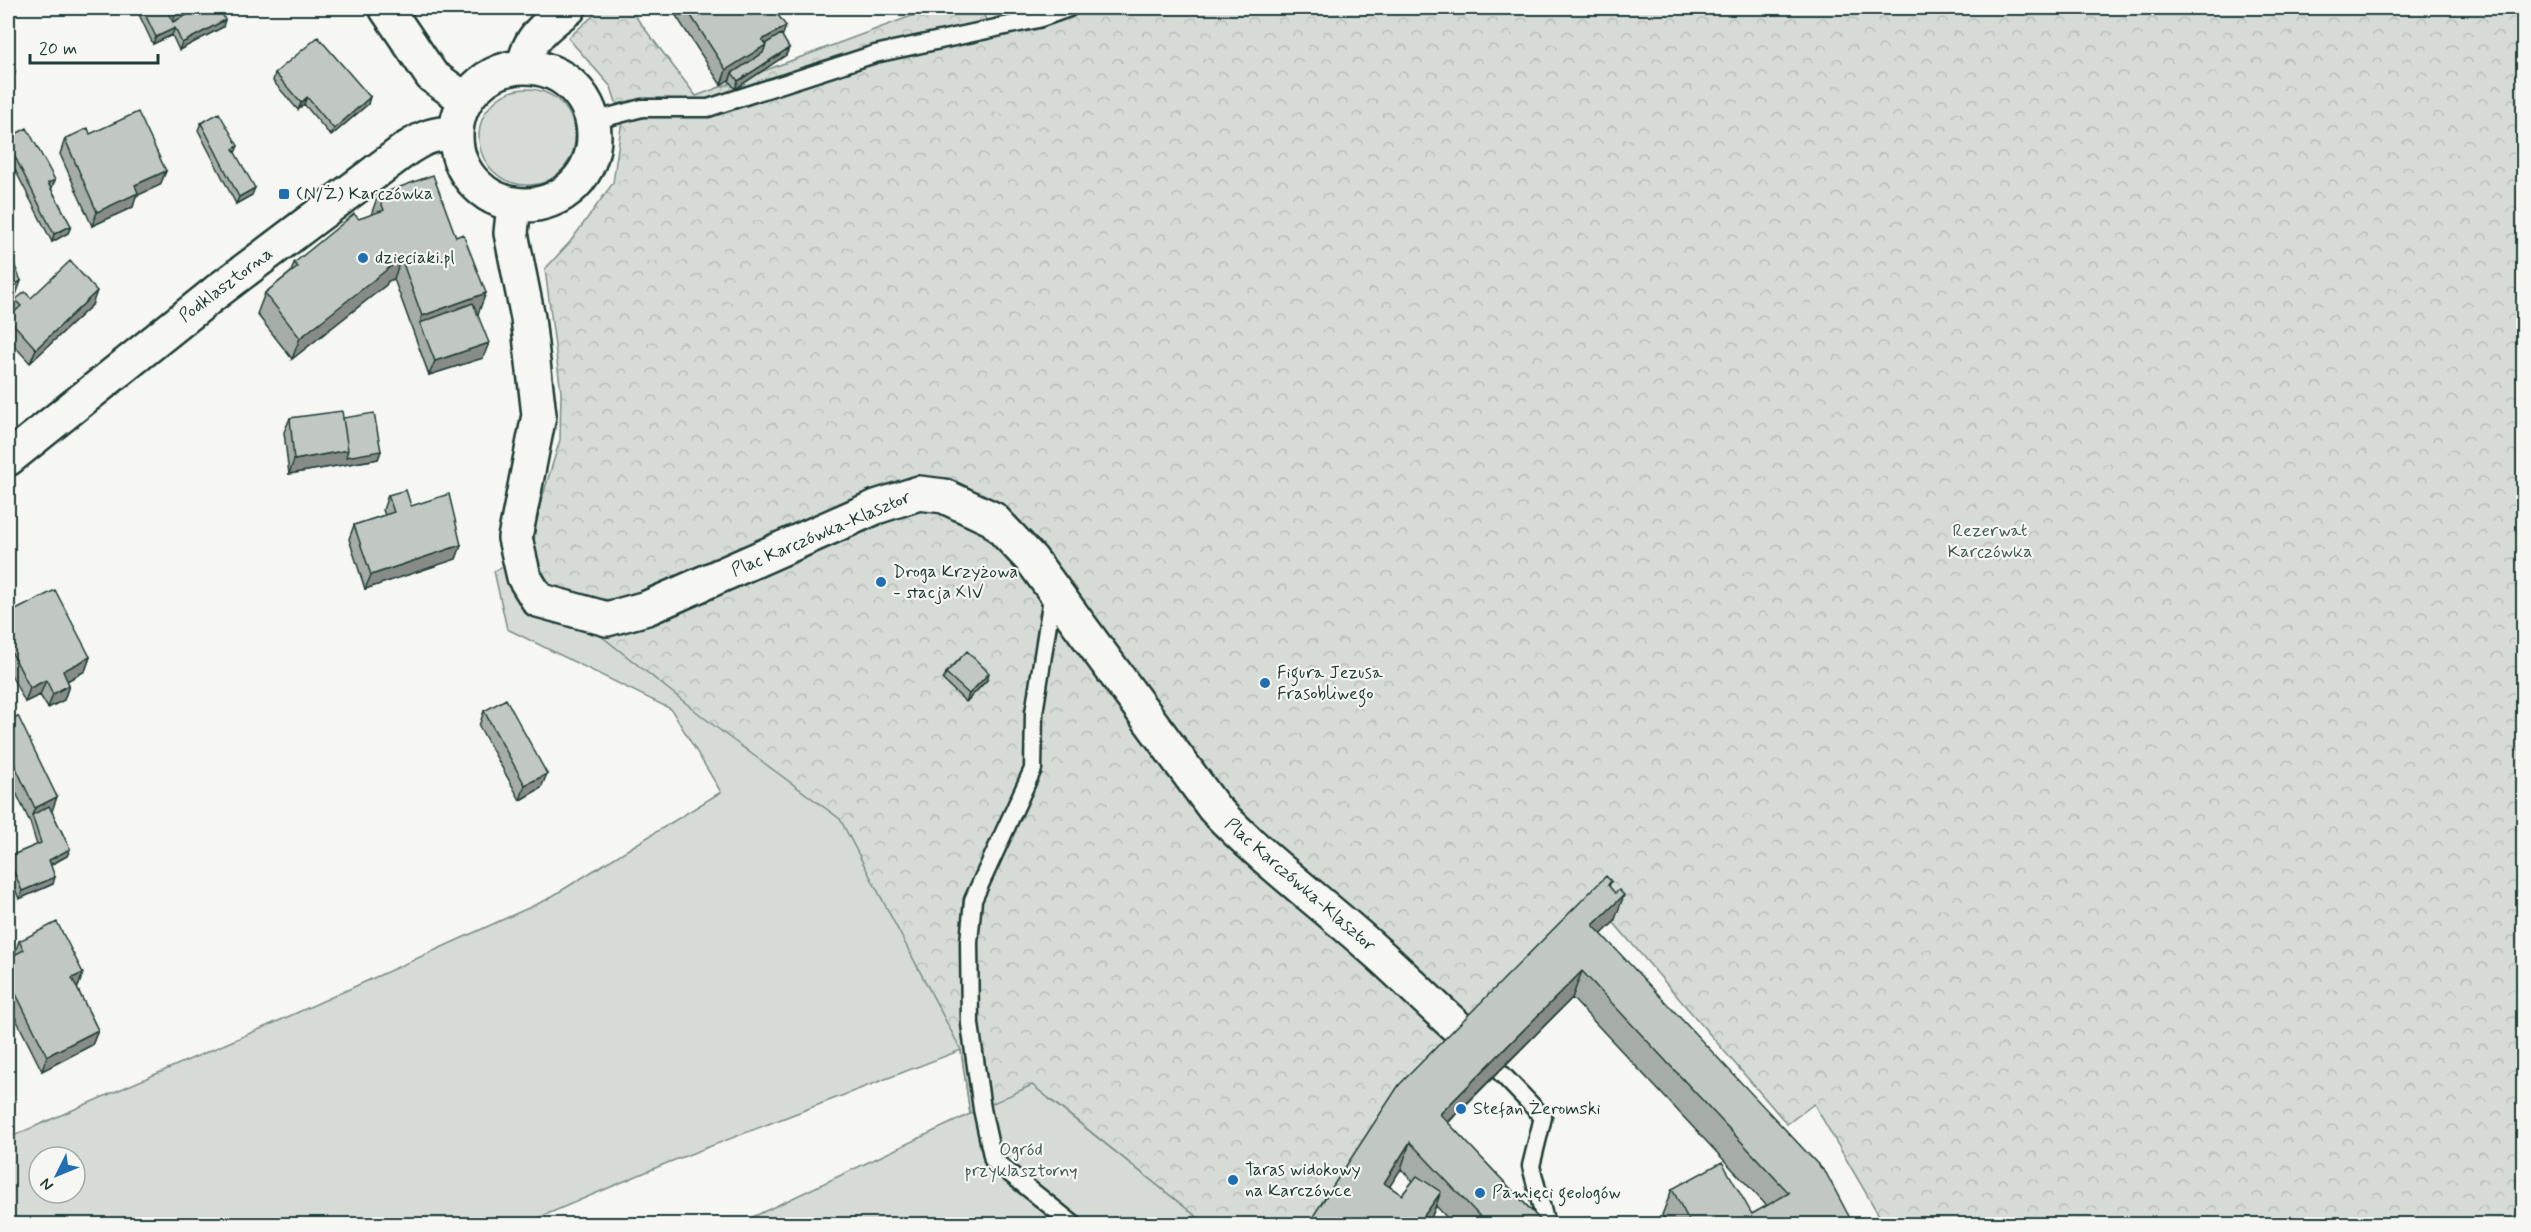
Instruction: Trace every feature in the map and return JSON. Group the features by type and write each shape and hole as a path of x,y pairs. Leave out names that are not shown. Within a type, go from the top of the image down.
{"street":[{"path":"386,8 432,76 466,100"},
{"path":"525,66 529,45 547,25 569,8"},
{"path":"525,66 544,69 561,76 576,88 593,122 594,144 588,165 575,184 558,197 547,201 536,204 514,204 490,196 471,180 459,158 455,134 461,109 466,100 486,77 505,69 525,66"},
{"name":"Podklasztorna","path":"8,459 191,312 406,149 423,138 438,133 455,134"},
{"name":"Plac Karczówka-Klasztor","path":"514,204 511,233 528,318 538,415 515,538 524,577 538,600 607,619 647,608 876,507 919,493 944,496 993,519 1054,587 1214,808 1252,846 1374,949 1465,1034"}],"lane":[{"path":"593,122 642,108 708,108 874,54 1038,19 1069,8"},
{"path":"1054,587 1034,713 1033,769 973,900 969,942 970,1024 982,1109 993,1160 1073,1224"},
{"path":"1499,1071 1543,1117 1531,1166 1546,1224"}],"green space":[{"name":"Rezerwat Karczówka","path":"602,8 629,8 696,96 933,8 980,8 987,21 1020,8 2523,8 2523,1224 1884,1224 1814,1104 1787,1124 1595,901 1316,1224 1206,1224 1032,1085 970,1114 961,1050 840,819 726,735 600,635 597,605 562,597 550,585 534,558 535,521 560,440 561,392 545,269 570,242 613,183 622,120 611,87 568,38"},
{"path":"527,89 545,93 561,103 571,119 575,137 571,155 561,171 545,181 527,185 509,181 493,171 483,155 479,137 483,119 493,103 509,93"},
{"name":"Ogród przyklasztorny","path":"503,567 520,598 530,607 552,620 599,635 597,605 550,585 750,613 1049,1099 1206,1224 738,1224 970,1114 961,1050 667,1163 524,1224 8,1224 8,1138 283,1019 546,900 721,792 671,709 507,629 494,571"}],"building":[{"path":"142,8 165,8 173,22 201,8 220,8 225,20 182,43 175,28 156,37"},
{"path":"171,8 190,8 175,15"},
{"path":"686,8 773,8 786,26 762,40 766,45 726,70"},
{"path":"781,34 789,48 738,81 732,73 763,53 765,44"},
{"path":"318,37 370,97 334,129 307,97 301,103 275,73"},
{"path":"8,59 15,72 8,76"},
{"path":"138,112 166,171 135,185 138,193 97,212 65,139 88,128 90,134"},
{"path":"219,113 238,146 233,149 255,188 239,197 201,123"},
{"path":"27,128 55,180 48,183 71,226 54,234 8,143 8,138"},
{"path":"433,175 456,237 463,234 486,293 422,316 401,258 392,262 394,264 300,338 265,293 298,267 294,263 354,214 359,219 384,210 378,195"},
{"path":"8,249 21,281 8,288"},
{"path":"70,261 97,291 36,349 8,318 21,306 15,300 25,292 31,298"},
{"path":"473,303 489,343 435,361 420,323"},
{"path":"342,411 348,450 294,460 290,418"},
{"path":"374,413 381,451 346,457 348,450 343,418"},
{"path":"406,490 411,506 449,494 461,545 371,575 354,525 394,512 388,495"},
{"path":"55,590 90,657 63,671 69,685 53,694 46,680 30,688 8,645 8,614"},
{"path":"967,651 989,673 969,694 946,673"},
{"path":"506,699 547,774 525,785 484,711"},
{"path":"18,716 57,797 35,808 8,751 8,721"},
{"path":"49,806 70,849 49,860 55,877 22,891 8,857 41,843 32,815"},
{"path":"1606,876 1611,881 1608,885 1615,893 1619,890 1624,895 1593,925 1826,1173 1853,1224 1691,1224 1672,1189 1722,1162 1752,1214 1789,1193 1582,971 1440,1114 1544,1224 1487,1224 1410,1142 1384,1183 1402,1195 1417,1176 1441,1192 1418,1224 1308,1224 1399,1085"},
{"path":"57,922 83,973 72,978 98,1030 47,1056 8,978 8,958 24,950 19,941"}],"place":[{"name":"(N/Ż) Karczówka","path":"284,194"},
{"name":"dzieciaki.pl","path":"363,258"},
{"name":"Droga Krzyżowa - stacja XIV","path":"881,582"},
{"name":"Figura Jezusa Frasobliwego","path":"1265,683"},
{"name":"Stefan Żeromski","path":"1461,1109"},
{"name":"Taras widokowy na Karczówce","path":"1233,1180"},
{"name":"Pamięci geologów","path":"1480,1193"}]}
